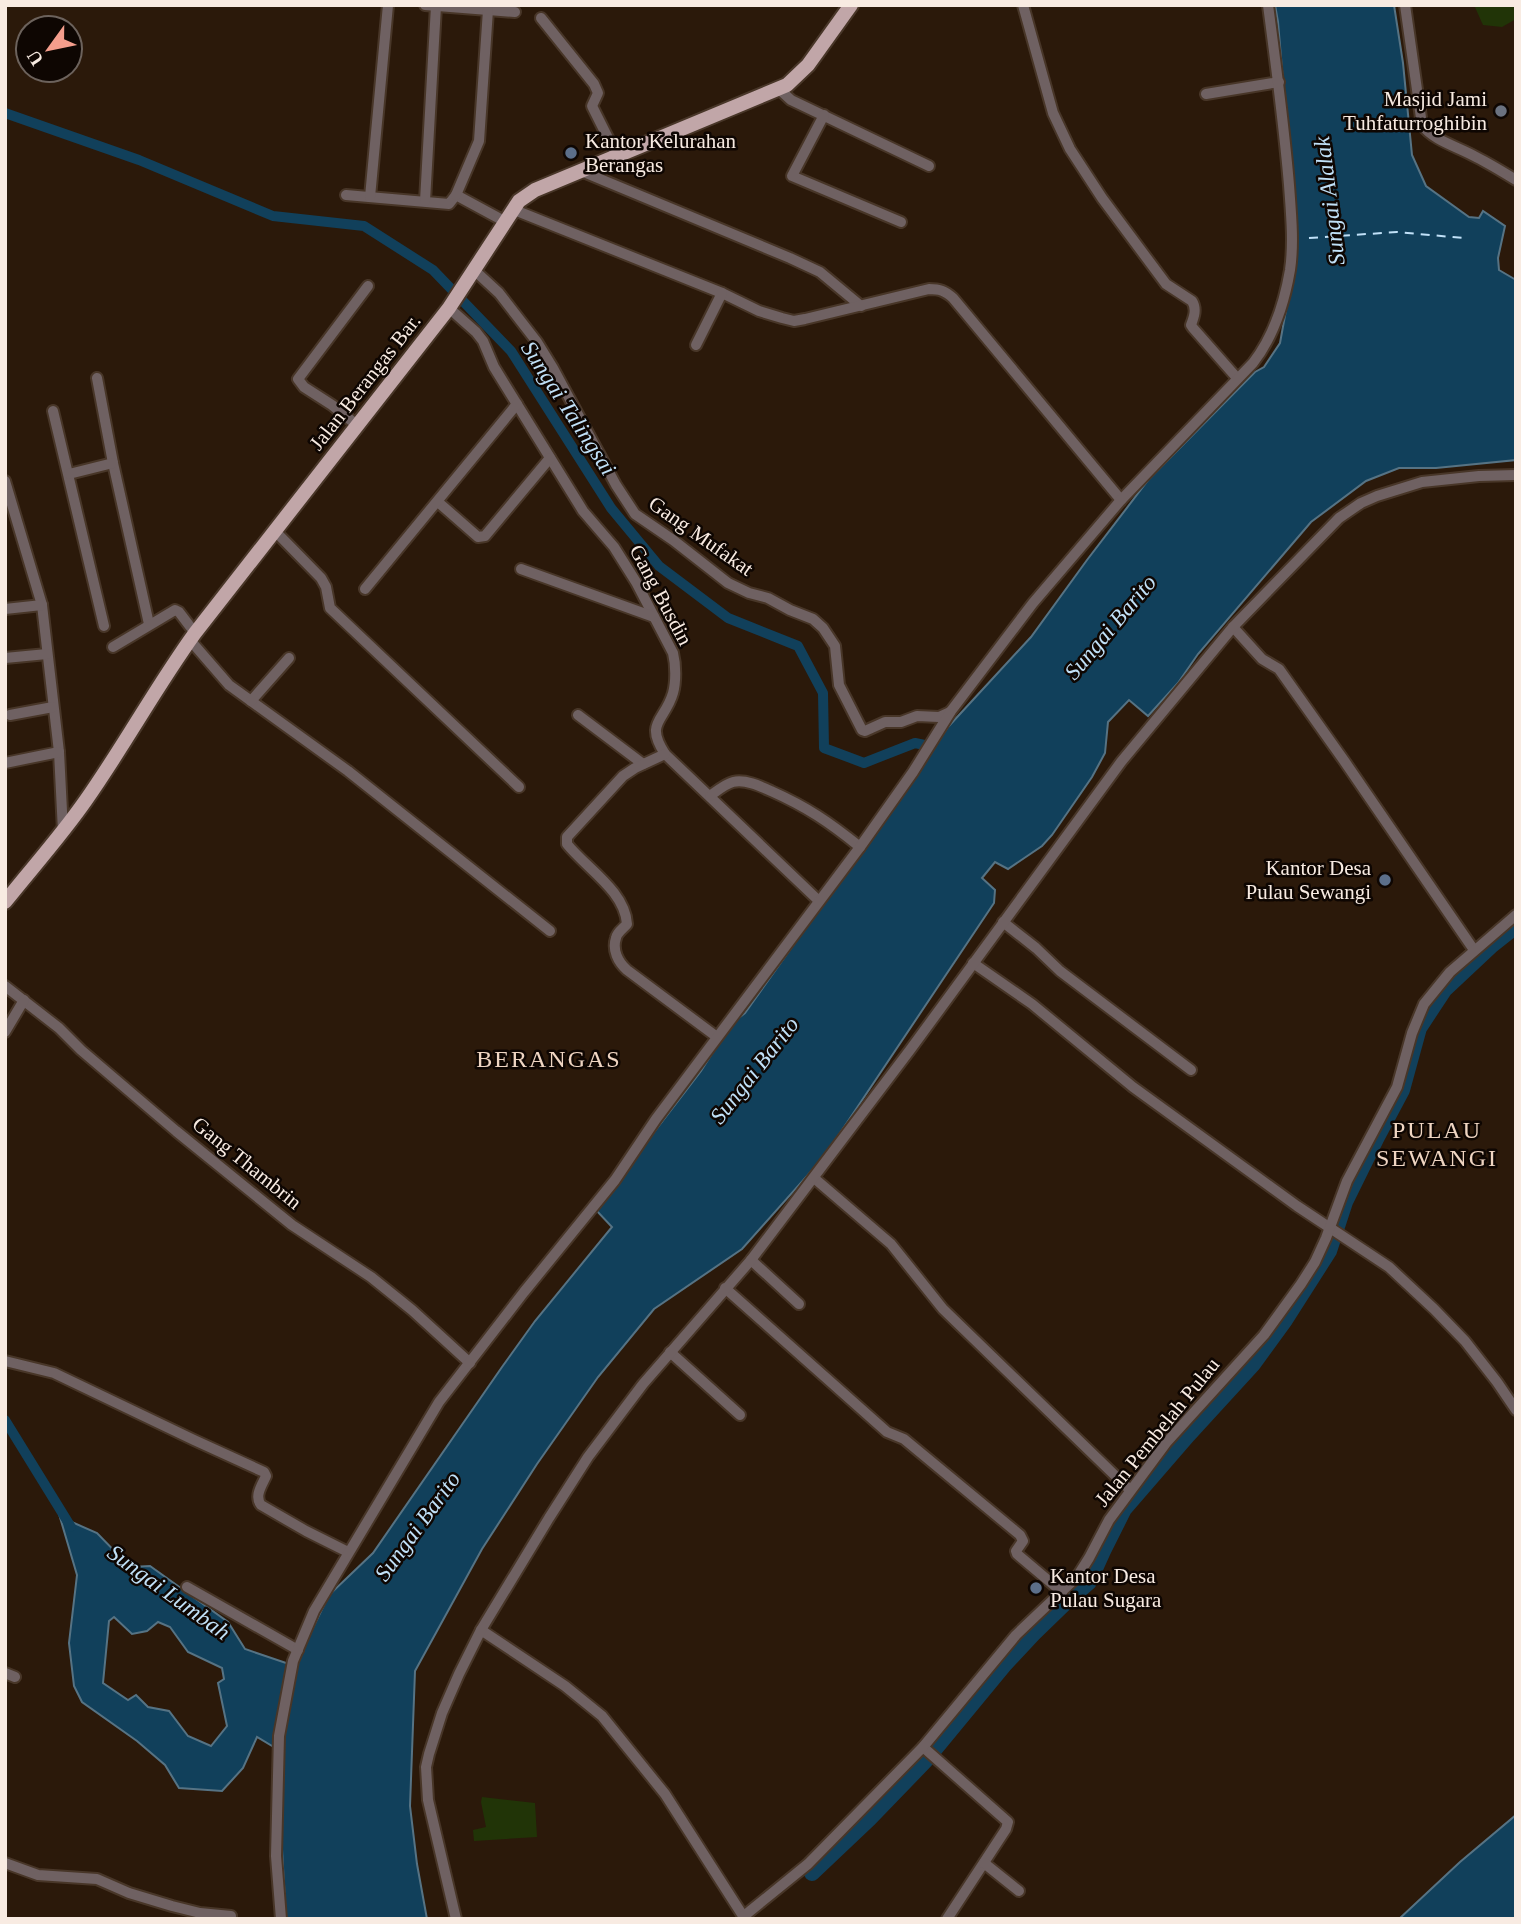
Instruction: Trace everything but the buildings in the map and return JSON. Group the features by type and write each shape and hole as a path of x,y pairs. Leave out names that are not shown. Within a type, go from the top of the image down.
{"main road":[{"name":"Jalan Berangas Bar.","path":"5,902 63,831 139,721 192,636 452,304 523,196 779,89 808,65 850,5"}],"street":[{"path":"370,197 388,5"},
{"path":"1023,5 1053,113 1070,149 1102,198 1166,284 1195,305 1193,328 1237,378"},
{"path":"281,1919 276,1856 279,1736 293,1661 314,1611 439,1402 615,1180 656,1119 860,847 916,768 950,714 1033,603 1121,500 1266,347 1276,324 1290,269 1291,237 1279,82 1268,5"},
{"path":"1405,5 1422,125 1426,130 1516,180"},
{"path":"425,201 431,6 514,12"},
{"path":"346,195 449,204 456,195 480,141 488,10"},
{"path":"541,18 594,84 598,93 592,106 617,156"},
{"path":"1206,94 1279,82"},
{"path":"779,89 791,100 929,166"},
{"path":"824,115 792,176 901,222"},
{"path":"581,171 820,272 861,306"},
{"path":"456,195 794,321 929,289 939,289 948,294 1121,500"},
{"name":"Gang Mufakat","path":"470,274 499,293 537,342 616,485 635,514 727,583 813,619 823,628 835,646 839,685 862,730 917,716 939,717 950,714"},
{"path":"358,426 304,387 298,379 368,286"},
{"path":"696,345 722,293"},
{"name":"Gang Busdin","path":"452,304 482,341 494,367 583,511 614,547 636,582 673,653 673,692 655,732 665,754"},
{"path":"97,378 149,624"},
{"path":"365,589 517,404"},
{"path":"53,411 104,626"},
{"path":"438,502 478,537 485,536 550,458"},
{"path":"69,474 113,463"},
{"path":"456,1919 428,1800 426,1767 442,1713 458,1674 481,1630 588,1457 643,1384 751,1260 910,1051 1121,762 1233,627 1339,518 1362,503 1422,482 1516,475"},
{"path":"5,481 42,605 59,752 63,831"},
{"path":"275,531 321,578 326,587 328,605 333,611 519,787"},
{"path":"522,569 654,617"},
{"path":"5,609 42,605"},
{"path":"113,647 175,610 179,612 192,636 229,685 348,771 550,931"},
{"path":"1233,627 1262,659 1279,669 1474,950"},
{"path":"5,658 47,654"},
{"path":"251,701 289,658"},
{"path":"10,715 53,707"},
{"path":"578,715 643,764"},
{"path":"5,762 59,752"},
{"path":"718,1037 618,961 615,939 627,924 623,905 566,844 567,837 623,776 665,754 819,901"},
{"path":"710,796 732,782 759,785 801,804 833,824 860,847"},
{"name":"Jalan Pembelah Pulau","path":"745,1918 930,1752 1016,1635 1062,1592 1085,1566 1109,1520 1166,1443 1264,1335 1335,1232 1347,1181 1397,1087 1412,1033 1424,1004 1450,972 1516,915"},
{"path":"1003,922 1060,971 1191,1070"},
{"path":"973,963 1032,1004 1133,1087 1335,1232 1389,1267 1465,1342 1516,1410"},
{"name":"Gang Thambrin","path":"5,986 59,1028 176,1131 292,1224 392,1293 470,1363"},
{"path":"5,1032 24,1000"},
{"path":"814,1178 891,1244 943,1310 1130,1490"},
{"path":"751,1260 799,1304"},
{"path":"725,1288 887,1432 904,1439 1020,1535 1023,1541 1016,1551 1017,1554 1062,1592"},
{"path":"670,1352 740,1415"},
{"path":"5,1362 54,1373 264,1472 266,1476 257,1496 261,1505 348,1552"},
{"path":"187,1587 298,1650"},
{"path":"481,1630 565,1686 602,1716 665,1794 745,1918"},
{"path":"930,1752 1008,1822 947,1919"},
{"path":"5,1863 38,1875 97,1878 129,1893 172,1906 200,1913 231,1916"},
{"path":"984,1863 1019,1891"}],"green space":[{"path":"1474,5 1516,5 1516,19 1502,27 1483,25"},
{"path":"482,1797 535,1803 537,1837 474,1841 473,1830 486,1827"}],"water":[{"path":"1275,5 1394,5 1412,155 1426,186 1469,217 1479,218 1483,211 1505,226 1498,258 1499,270 1516,280 1516,460 1436,468 1399,468 1366,481 1311,522 1148,716 1129,700 1108,722 1105,753 1092,777 1052,835 1042,846 1008,869 995,862 982,878 995,890 994,903 824,1157 742,1249 654,1309 598,1377 482,1549 415,1671 410,1806 427,1919 286,1919 279,1797 282,1752 257,1737 243,1768 222,1791 179,1788 165,1765 137,1741 82,1702 74,1686 69,1643 77,1575 59,1514 97,1533 130,1567 150,1566 228,1622 245,1649 286,1663 296,1662 329,1595 373,1553 535,1321 612,1227 595,1209 701,1071 730,1025 745,1013 948,727 1031,637 1149,479 1255,372 1264,367 1280,343 1290,288 1295,224","holes":["114,1617 132,1634 147,1631 158,1622 170,1627 188,1652 222,1668 224,1679 218,1683 227,1726 211,1746 188,1736 169,1711 148,1707 136,1695 128,1700 103,1683 109,1621"]},
{"path":"1516,1815 1516,1919 1399,1919 1460,1862"}],"waterway":[{"name":"Sungai Talingsai","path":"5,113 139,160 273,216 364,226 433,270 511,351 611,508 659,566 728,618 798,646 823,693 824,748 864,763 915,743 934,747"},
{"path":"812,1873 925,1761 1033,1634 1089,1582 1124,1509 1253,1364 1329,1251 1345,1202 1402,1090 1419,1028 1444,990 1516,926"},
{"name":"Sungai Lumbah","path":"5,1420 71,1527"}],"ferry route":[{"path":"1309,238 1397,232 1463,238"}],"place":[{"name":"Masjid Jami Tuhfaturroghibin","path":"1501,111"},
{"name":"Kantor Kelurahan Berangas","path":"571,153"},
{"name":"Kantor Desa Pulau Sewangi","path":"1385,880"},
{"name":"Kantor Desa Pulau Sugara","path":"1036,1588"}],"district":[{"name":"BERANGAS","path":"549,1059"},
{"name":"PULAU SEWANGI","path":"1437,1144"}],"water label":[{"name":"Sungai Alalak","path":"1329,201"},
{"name":"Sungai Barito","path":"1110,627"},
{"name":"Sungai Barito","path":"754,1070"},
{"name":"Sungai Barito","path":"417,1526"}]}
